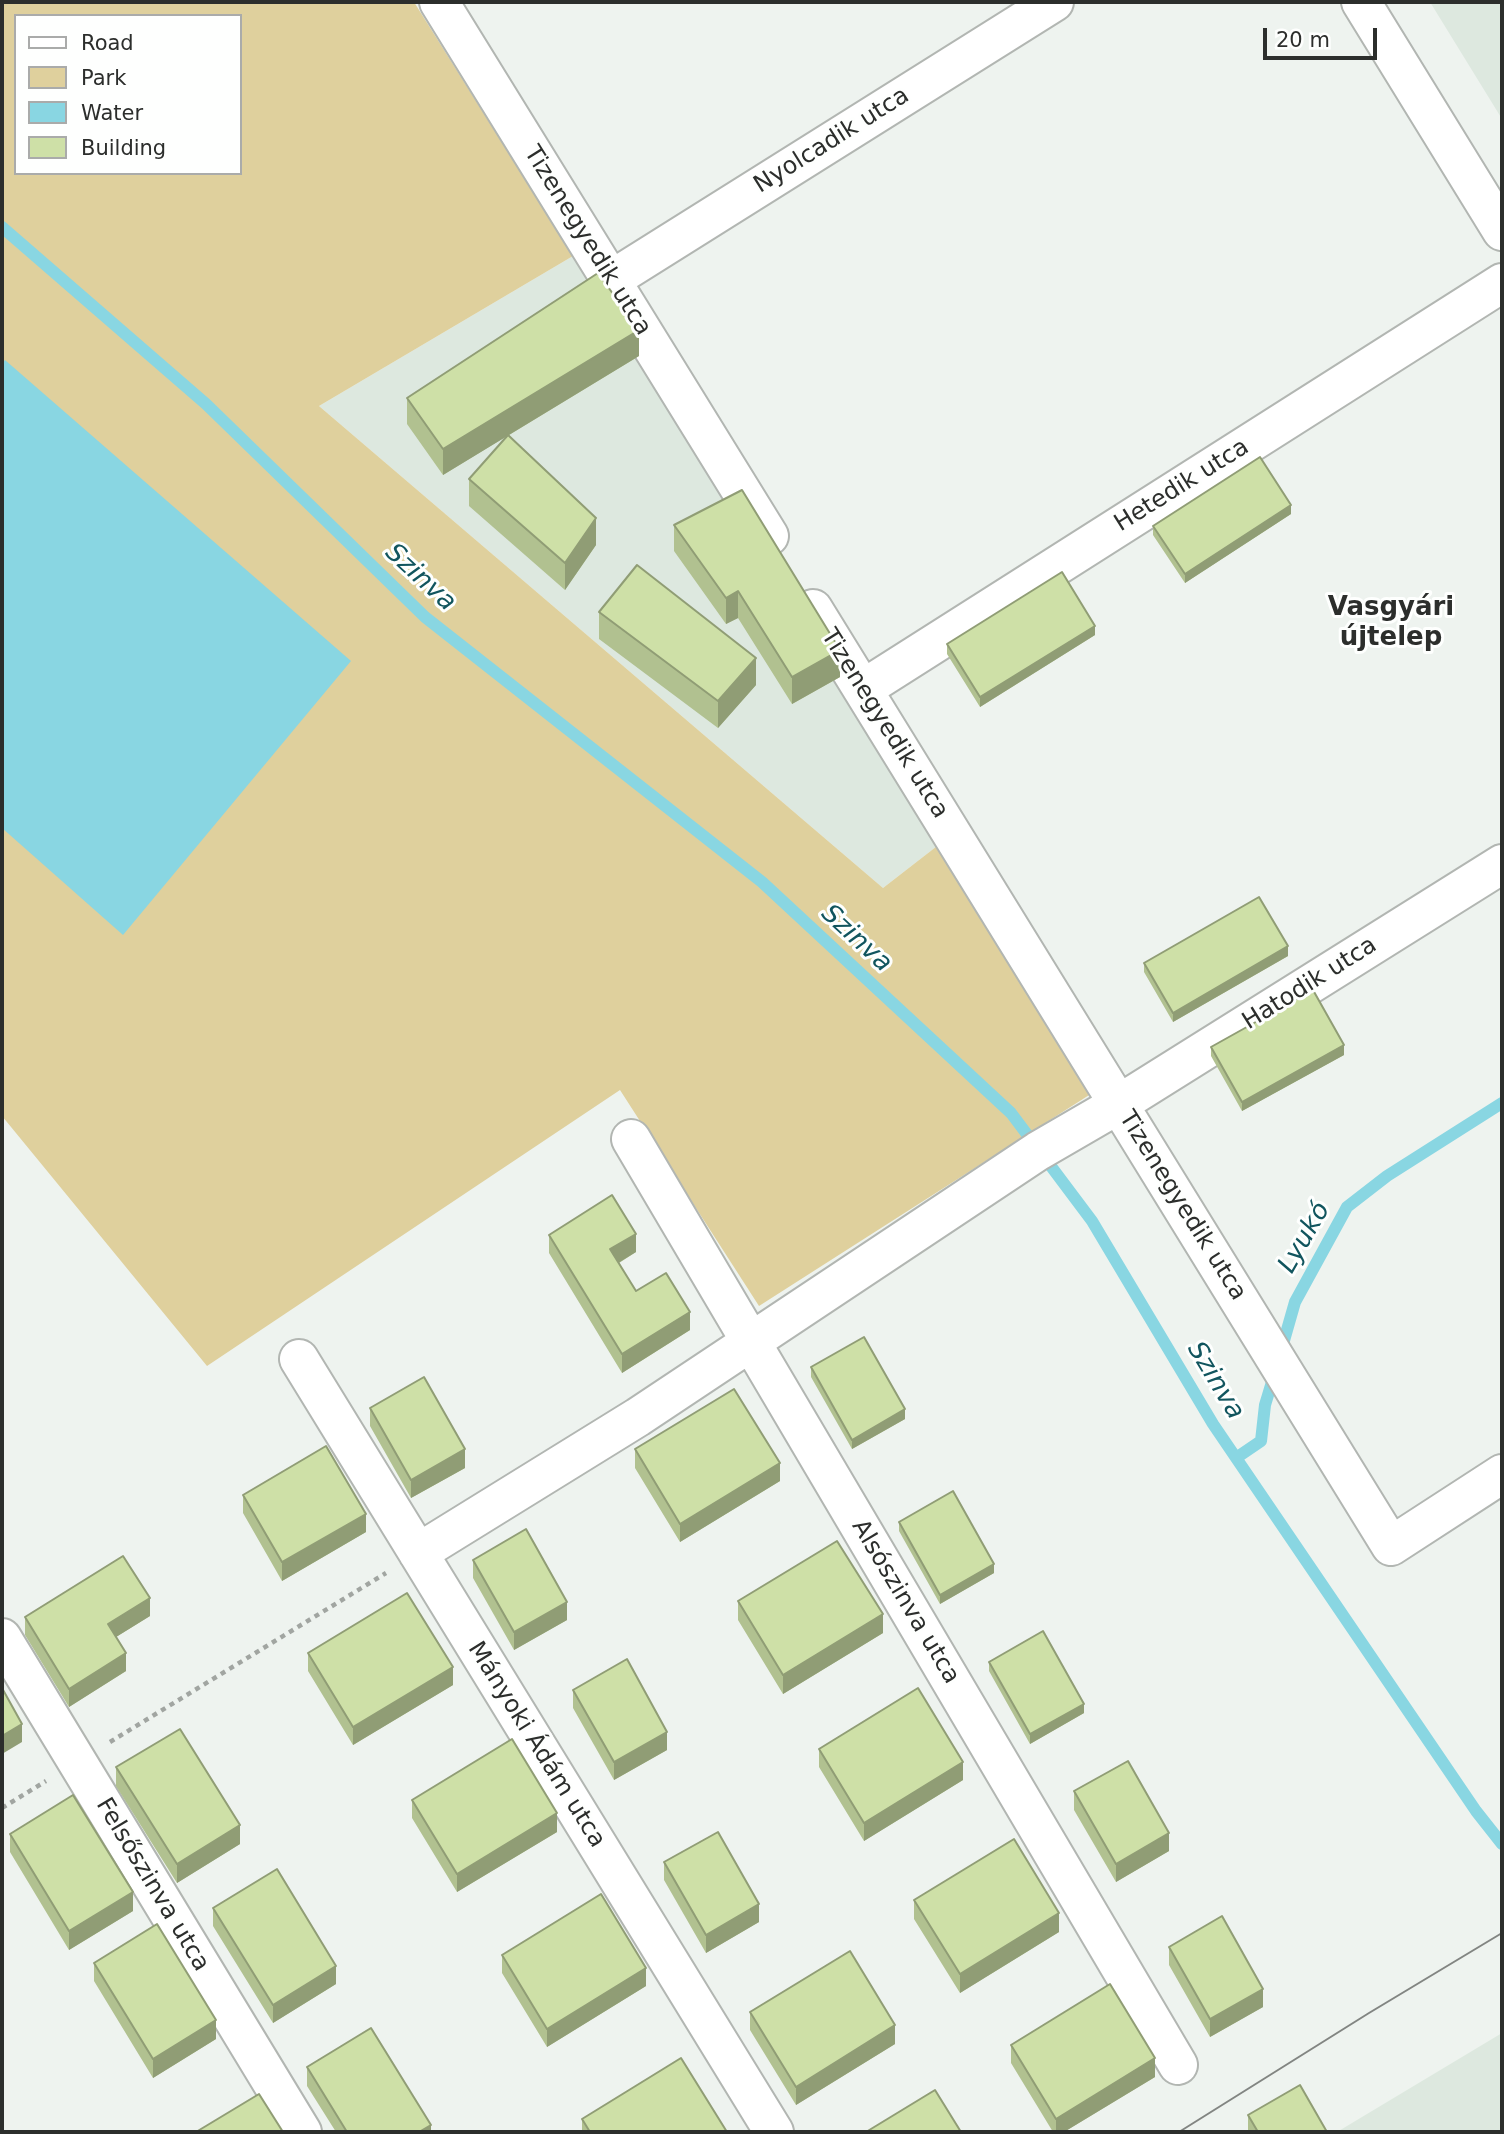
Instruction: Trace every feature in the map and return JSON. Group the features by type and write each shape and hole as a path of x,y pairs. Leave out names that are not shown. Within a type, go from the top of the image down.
{"street":[{"name":"Tizenegyedik utca","path":"439,2 1391,1546 1502,1474"},
{"name":"Nyolcadik utca","path":"611,280 1054,2"},
{"path":"1362,2 1502,231"},
{"name":"Hetedik utca","path":"863,689 1502,283"},
{"name":"Hatodik utca","path":"418,1553 638,1417 1038,1151 1119,1104 1502,864"},
{"name":"Alsószinva utca","path":"631,1139 1178,2066"},
{"name":"Mányoki Ádám utca","path":"299,1359 774,2132"},
{"name":"Felsőszinva utca","path":"2,1638 302,2132"}],"path":[{"path":"2,1808 418,1553"}],"shaded area":[{"path":"1430,2 1502,2 1502,119"},
{"path":"573,256 941,843 883,888 319,406"},
{"path":"1502,2033 1502,2132 1337,2132"}],"green space":[{"path":"2,2 414,2 573,256 319,406 883,888 941,843 1097,1090 759,1306 620,1090 207,1366 2,1116"}],"water":[{"path":"5,360 351,661 123,935 2,828 2,364"}],"building":[{"path":"598,273 639,330 443,449 407,398"},
{"path":"508,435 596,518 565,563 469,479"},
{"path":"1260,457 1291,505 1185,574 1153,526"},
{"path":"742,490 840,650 792,677 738,591 726,598 674,525"},
{"path":"637,565 756,658 718,701 599,612"},
{"path":"1062,572 1095,626 980,697 947,644"},
{"path":"1259,897 1288,946 1173,1013 1144,963"},
{"path":"1313,990 1344,1045 1242,1102 1211,1047"},
{"path":"612,1195 636,1234 610,1249 636,1291 666,1273 690,1312 622,1354 549,1235"},
{"path":"864,1337 905,1409 852,1440 811,1367"},
{"path":"424,1377 465,1449 411,1480 370,1408"},
{"path":"734,1389 780,1463 680,1524 635,1449"},
{"path":"326,1446 366,1514 282,1562 243,1495"},
{"path":"953,1491 994,1564 940,1595 899,1522"},
{"path":"526,1529 567,1602 514,1632 473,1560"},
{"path":"837,1541 883,1614 783,1675 738,1601"},
{"path":"123,1556 150,1598 108,1624 126,1653 69,1689 25,1617"},
{"path":"407,1593 453,1667 353,1727 308,1653"},
{"path":"1043,1631 1084,1704 1030,1734 989,1662"},
{"path":"627,1659 667,1732 614,1762 573,1690"},
{"path":"2,1688 22,1724 2,1736"},
{"path":"918,1688 963,1762 864,1823 819,1749"},
{"path":"180,1729 240,1825 177,1864 116,1767"},
{"path":"512,1739 557,1813 457,1874 412,1800"},
{"path":"1128,1761 1169,1833 1116,1864 1074,1791"},
{"path":"73,1795 133,1892 69,1931 10,1834"},
{"path":"718,1832 759,1904 706,1935 664,1862"},
{"path":"1014,1839 1059,1913 960,1974 914,1900"},
{"path":"277,1869 336,1966 273,2005 213,1908"},
{"path":"601,1894 646,1968 547,2029 502,1955"},
{"path":"1222,1916 1263,1989 1210,2019 1169,1947"},
{"path":"157,1924 216,2020 153,2059 94,1963"},
{"path":"850,1951 895,2025 796,2087 750,2012"},
{"path":"1110,1984 1155,2058 1056,2119 1011,2045"},
{"path":"371,2028 431,2125 419,2132 347,2132 307,2067"},
{"path":"681,2058 727,2132 590,2132 582,2119"},
{"path":"1300,2085 1327,2132 1258,2132 1248,2115"},
{"path":"935,2090 961,2132 866,2132"},
{"path":"259,2094 283,2132 196,2132"}],"waterway":[{"name":"Szinva","path":"2,227 206,404 425,617 762,882 1011,1113 1092,1221 1213,1424 1476,1811 1502,1844"},
{"name":"Lyukó","path":"1281,1351 1295,1302 1347,1207 1387,1176 1502,1103"},
{"name":"Lyukó","path":"1236,1458 1261,1441 1265,1405 1275,1372"}],"tram line":[{"path":"1179,2132 1502,1933"}],"district":[{"name":"Vasgyári újtelep","path":"1391,623"}]}
